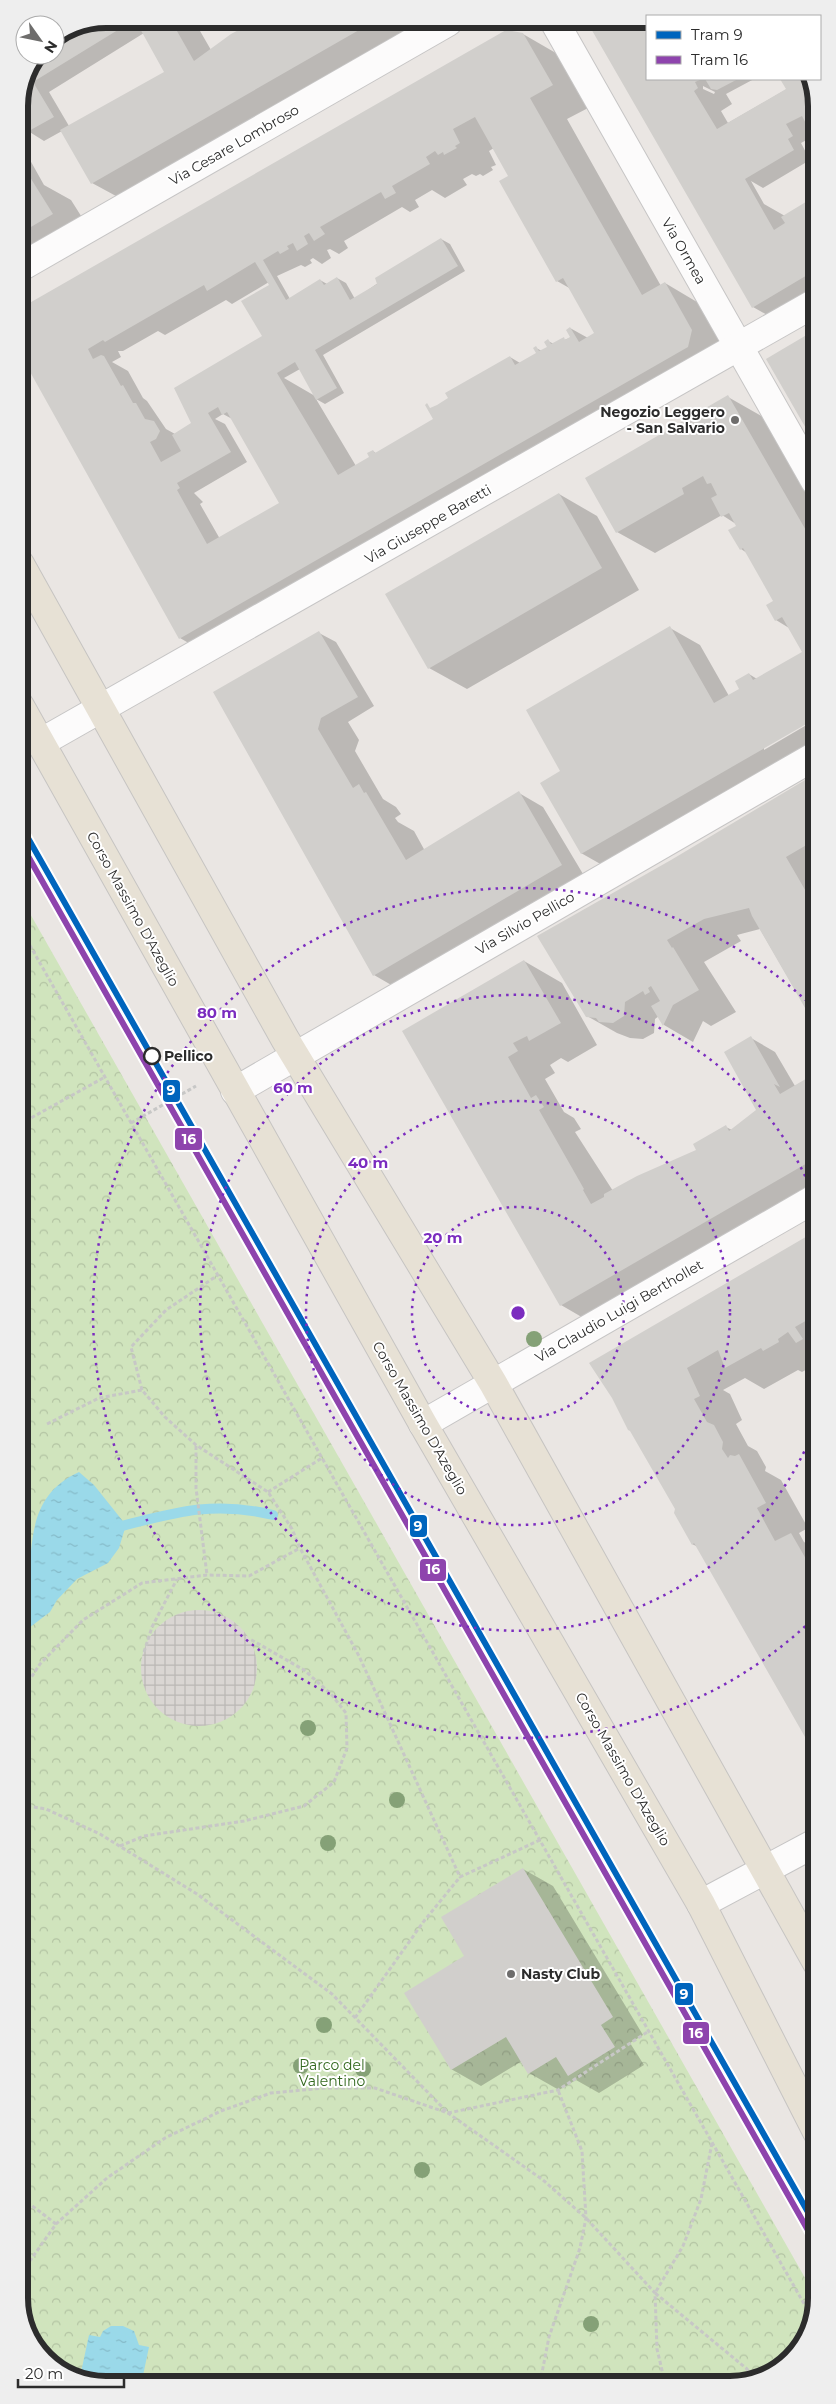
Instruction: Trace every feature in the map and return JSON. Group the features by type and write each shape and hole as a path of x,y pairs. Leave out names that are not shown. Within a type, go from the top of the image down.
{"main road":[{"path":"28,579 100,710 296,1056 493,1383 808,1947"},
{"name":"Corso Massimo D'Azeglio","path":"28,721 423,1424 702,1904 808,2114"}],"street":[{"name":"Via Cesare Lombroso","path":"28,263 438,28"},
{"name":"Via Ormea","path":"558,28 808,469"},
{"name":"Via Giuseppe Baretti","path":"40,743 808,307"},
{"name":"Via Silvio Pellico","path":"235,1091 808,760"},
{"name":"Via Claudio Luigi Berthollet","path":"423,1424 808,1203"},
{"path":"702,1904 808,1847"}],"path":[{"path":"28,942 808,2310"},
{"path":"28,1120 105,1077"},
{"path":"218,1275 166,1310 132,1347 142,1390 166,1417 196,1445 268,1492 292,1529 300,1548 359,1656 460,1877"},
{"path":"47,1424 99,1398 142,1390"},
{"path":"196,1445 196,1488 208,1574"},
{"path":"268,1492 322,1458"},
{"path":"28,1682 40,1664 83,1620 142,1583 208,1574 248,1576 300,1548"},
{"path":"144,1652 152,1627 177,1579"},
{"path":"120,1846 144,1836 244,1821 304,1806 334,1782 347,1748 346,1713 331,1694 304,1670 250,1639"},
{"path":"28,1806 46,1810 100,1834 120,1846 197,1894 332,1994 448,2113 543,2180 586,2218 655,2293 750,2374"},
{"path":"356,2018 424,1921 460,1877 540,1840"},
{"path":"28,2264 56,2224 107,2178 165,2138 221,2111 271,2093 324,2088 375,2088 448,2113 558,2090 649,2031"},
{"path":"541,2376 549,2337 580,2248 586,2218 582,2150 558,2090"},
{"path":"663,2376 657,2349 655,2293 683,2246 700,2199 712,2142"},
{"path":"28,2203 56,2224"}],"green space":[{"name":"Parco del Valentino","path":"28,910 808,2283 808,2309 800,2333 786,2354 760,2371 741,2376 100,2376 80,2372 58,2360 50,2354 36,2333 28,2309"}],"shaded area":[{"path":"199,1610 221,1615 240,1627 252,1646 257,1668 252,1690 240,1709 221,1721 199,1726 177,1721 158,1709 146,1690 141,1668 146,1646 158,1627 177,1615"}],"water":[{"path":"79,1472 94,1485 126,1525 119,1548 108,1563 77,1579 57,1600 50,1612 28,1629 28,1580 33,1535 42,1505 63,1482"},
{"path":"111,2326 123,2326 134,2331 139,2345 149,2347 143,2376 100,2376 81,2372 89,2335 100,2337 103,2331"}],"building":[{"path":"123,27 65,62 65,39 76,33 90,29"},
{"path":"139,27 175,27 194,61 231,34 244,27 364,27 91,184 60,130 164,72"},
{"path":"590,28 646,28 646,80 700,80 695,82 698,88 694,91 717,129 786,89 781,80 804,80 808,95 808,128 802,116 786,124 793,136 788,139 794,150 745,179 774,230 785,223 781,217 808,201 808,275 752,308"},
{"path":"506,30 523,33 553,85 530,98 642,295 665,282 692,330 688,347 179,639 28,368 28,304","holes":["475,117 508,176 499,181 556,282 563,278 594,333 579,342 570,327 566,330 570,337 565,340 564,337 551,344 548,339 544,342 547,347 539,351 536,346 533,348 536,353 515,365 510,356 445,393 448,398 437,405 430,408 427,403 425,405 433,419 375,453 373,450 367,453 369,457 338,475 277,373 295,362 316,400 337,388 315,350 458,266 441,238 375,278 377,284 350,300 337,277 324,285 320,279 286,300 263,260 278,251 280,254 289,249 287,246 293,243 297,251 308,244 304,236 309,233 314,241 325,234 320,227 381,192 385,199 396,193 392,186 430,164 426,157 435,151 438,155 443,152 444,155 457,148 455,146 460,143 453,129","255,262 269,285 241,301 262,336 174,388 191,423 172,435 181,451 161,462 150,442 156,439 160,431 154,421 145,419 123,385 121,386 104,356 101,355 93,359 88,349 103,340 105,342 204,285 207,291","218,407 222,415 227,412 279,503 207,544 177,490 180,488 177,483 231,452 208,413"]},
{"path":"39,65 61,65 33,82 54,117 28,131 28,100 33,76"},
{"path":"706,80 736,80 717,90 711,89"},
{"path":"28,174 53,214 28,229"},
{"path":"808,334 808,432 766,359"},
{"path":"728,395 808,534 808,723 581,854 540,783 560,771 526,710 670,626 714,703 739,689 735,681 749,673 753,680 802,652 782,617 775,621 766,605 773,601 743,548 740,550 728,530 736,526 729,513 721,517 711,498 717,495 711,483 707,484 703,476 682,488 684,494 616,533 585,478"},
{"path":"559,493 602,568 428,669 385,594"},
{"path":"319,631 358,697 321,718 318,729 353,788 359,784 364,793 366,792 406,860 519,791 562,865 373,976 213,692"},
{"path":"808,778 808,844 786,857 808,895 808,1013 749,908 704,919 667,940 699,990 673,1005 663,1026 651,1006 660,1001 651,986 648,988 650,992 645,995 643,991 625,1002 624,1016 613,1023 599,1022 596,1018 586,1017 537,936 671,860"},
{"path":"524,960 561,1023 529,1041 527,1036 513,1043 518,1051 508,1057 531,1098 536,1095 544,1107 539,1110 591,1204 604,1197 604,1194 637,1176 696,1150 693,1144 726,1125 729,1131 756,1110 724,1052 751,1036 780,1087 774,1084 780,1094 808,1078 808,1163 560,1306 402,1031"},
{"path":"808,1236 808,1320 795,1327 803,1339 796,1343 788,1332 778,1339 779,1342 763,1351 761,1348 725,1368 718,1350 687,1368 700,1396 694,1399 707,1422 714,1425 723,1442 722,1449 728,1458 730,1455 735,1456 739,1454 766,1503 757,1508 775,1541 791,1533 806,1559 808,1558 808,1742 694,1543 692,1545 674,1513 675,1509 628,1430 612,1398 589,1363"},
{"name":"Nasty Club","path":"523,1868 613,2017 601,2025 615,2047 568,2076 556,2057 528,2074 506,2037 451,2070 404,1993 464,1956 441,1917"}],"waterway":[{"path":"114,1528 193,1510 231,1509 273,1515"}],"tram line":[{"name":"9","path":"28,838 808,2212"},
{"name":"16","path":"28,856 808,2230"}],"place":[{"name":"Negozio Leggero - San Salvario","path":"735,420"},
{"name":"Pellico","path":"152,1056"},
{"name":"Nasty Club","path":"511,1974"}]}
